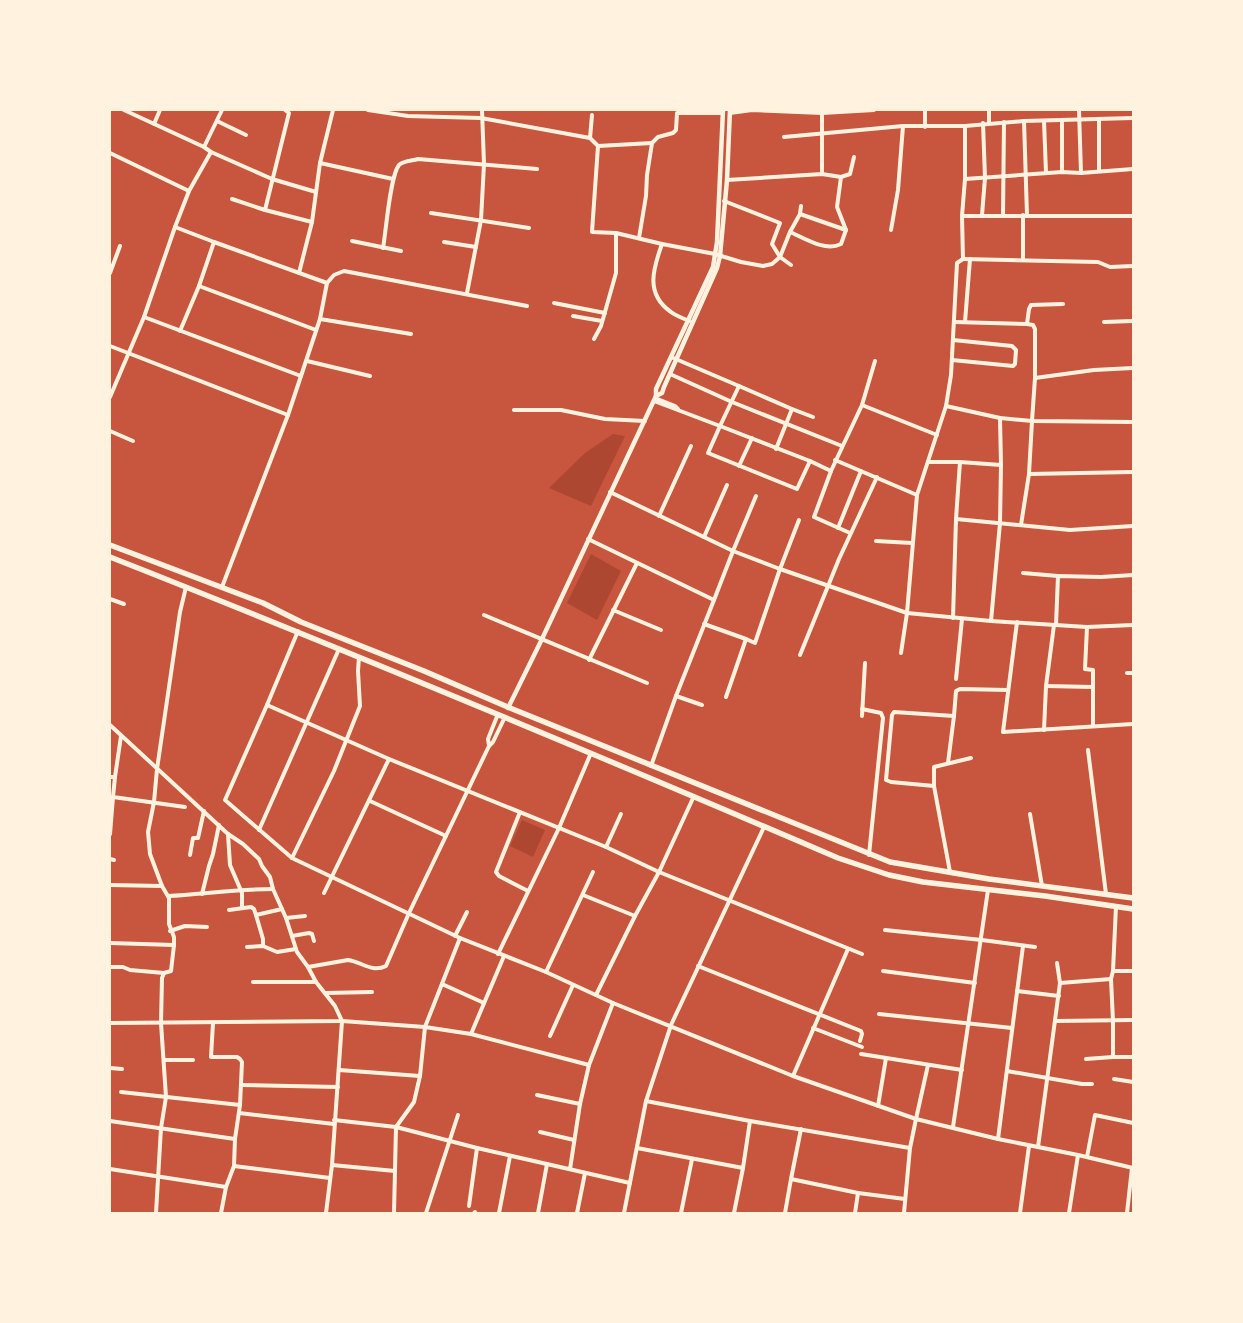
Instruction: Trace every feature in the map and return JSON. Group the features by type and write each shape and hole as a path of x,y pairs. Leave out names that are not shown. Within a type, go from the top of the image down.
{"main road":[{"path":"110,545 222,587 508,708 886,861 1042,886 1133,898"},
{"path":"110,557 339,648 838,858 882,873 923,882 1045,896 1133,909"},
{"path":"882,873 886,861"}],"street":[{"path":"124,110 272,179 316,192"},
{"path":"154,124 160,110"},
{"path":"204,147 222,110"},
{"path":"265,210 290,112 285,110"},
{"path":"299,273 312,222 320,163 333,110"},
{"path":"372,110 408,116 481,118 590,138 598,146 652,143 658,138 673,134 676,130 677,113 723,112 718,255"},
{"path":"408,116 409,110"},
{"path":"467,294 481,220 484,164 482,110"},
{"path":"508,708 655,398 656,389 671,356 691,322 717,268 726,180 730,112 752,110 822,112 874,110"},
{"path":"925,110 925,127"},
{"path":"989,110 989,122"},
{"path":"1078,110 1080,172"},
{"path":"822,112 822,174"},
{"path":"590,138 592,115"},
{"path":"784,137 903,126 965,126 989,122 1133,118"},
{"path":"1099,119 1100,171"},
{"path":"1044,120 1046,173"},
{"path":"1062,120 1062,172"},
{"path":"217,121 246,135"},
{"path":"1022,259 1026,174 1024,121"},
{"path":"1003,215 1004,122"},
{"path":"722,123 730,123"},
{"path":"982,215 985,178 983,123"},
{"path":"891,230 898,190 903,126"},
{"path":"963,259 962,216 965,179 965,126"},
{"path":"639,238 652,143"},
{"path":"598,146 592,232 616,233 763,266 772,264 780,257 800,214 801,206"},
{"path":"110,397 144,317 189,191 211,152"},
{"path":"110,153 189,191"},
{"path":"721,153 728,153"},
{"path":"726,180 822,174 841,177 850,174 854,157"},
{"path":"383,248 394,179 399,165 404,162 418,159 537,169"},
{"path":"320,163 394,179"},
{"path":"965,179 1133,169"},
{"path":"790,232 824,246 833,247 841,244 846,230 837,207 841,177"},
{"path":"232,199 312,222"},
{"path":"724,201 780,223 772,244 780,257 791,265"},
{"path":"431,213 529,228"},
{"path":"800,214 846,230"},
{"path":"962,216 1133,216"},
{"path":"175,227 327,283"},
{"path":"594,339 605,313 616,274 616,233"},
{"path":"352,241 401,251"},
{"path":"180,331 199,286 214,242"},
{"path":"444,242 476,247"},
{"path":"662,244 653,269 656,294 672,312 691,322"},
{"path":"110,273 120,246"},
{"path":"901,653 907,613 917,495 946,406 952,360 958,263 963,259 1022,259 1098,262 1110,267 1133,266"},
{"path":"965,322 970,259"},
{"path":"222,587 288,415 320,319 327,283 334,275 344,271 527,306"},
{"path":"199,286 316,330"},
{"path":"554,303 605,313"},
{"path":"1027,324 1031,305 1063,304"},
{"path":"573,316 602,321"},
{"path":"144,317 301,376"},
{"path":"320,319 411,334"},
{"path":"1104,322 1133,321"},
{"path":"655,398 662,393 691,322"},
{"path":"954,322 1027,324 1033,325 1035,329 1035,378 1029,474 1021,525"},
{"path":"952,360 1013,366 1016,364 1016,350 1012,346 953,340"},
{"path":"110,346 288,415"},
{"path":"671,356 813,417"},
{"path":"307,361 370,376"},
{"path":"850,533 814,517 835,460 862,405 875,361"},
{"path":"1035,378 1094,370 1133,368"},
{"path":"670,374 732,402 842,446"},
{"path":"739,386 708,453 797,489 810,461"},
{"path":"655,398 831,471"},
{"path":"862,405 937,435"},
{"path":"946,406 1000,418 1032,421 1133,422"},
{"path":"776,449 792,409"},
{"path":"514,410 561,410 604,419 644,421"},
{"path":"991,621 1000,523 1000,418"},
{"path":"110,431 133,440"},
{"path":"739,466 752,438"},
{"path":"659,516 691,446"},
{"path":"835,460 917,495"},
{"path":"928,462 1000,464"},
{"path":"953,618 960,462"},
{"path":"838,528 861,471"},
{"path":"1029,474 1133,472"},
{"path":"800,655 850,533 877,477"},
{"path":"704,536 727,484"},
{"path":"610,492 734,551 907,613 962,619 1087,627 1133,625"},
{"path":"651,766 704,624 756,496"},
{"path":"956,519 1070,530 1133,526"},
{"path":"704,624 755,643 799,520"},
{"path":"588,540 714,600"},
{"path":"876,540 912,543"},
{"path":"589,660 638,563"},
{"path":"1022,572 1058,576 1101,577 1133,575"},
{"path":"1044,730 1046,686 1055,625 1058,576"},
{"path":"110,967 164,973 171,971 174,937 170,931 168,896 162,886 150,854 148,832 154,802 180,612 186,587"},
{"path":"110,598 124,604"},
{"path":"613,610 661,630"},
{"path":"484,615 647,683"},
{"path":"956,679 962,619"},
{"path":"1017,622 1002,732 1133,724"},
{"path":"1087,627 1085,669 1092,670 1092,726"},
{"path":"298,632 268,705 225,800 292,858 455,936 546,972 614,1003 793,1076 916,1119 1133,1168 1127,1213"},
{"path":"726,696 746,639"},
{"path":"259,830 339,648"},
{"path":"292,858 348,740 360,706 358,671 360,657"},
{"path":"862,716 865,663"},
{"path":"1127,673 1133,673"},
{"path":"1046,686 1093,687"},
{"path":"948,764 956,691 960,689 1008,690"},
{"path":"676,696 702,705"},
{"path":"268,705 389,759 862,954"},
{"path":"862,709 881,713 883,718 869,855"},
{"path":"934,786 887,781 893,714 897,711 954,716"},
{"path":"308,967 348,960 378,969 386,966 488,746 493,742 502,716"},
{"path":"110,725 228,834 243,844 259,859 270,877 296,949 316,982 335,1006 342,1021 332,1165 326,1213"},
{"path":"110,834 112,777 121,736"},
{"path":"1088,750 1106,894"},
{"path":"498,954 559,828 591,753"},
{"path":"950,872 934,786 933,768 971,758"},
{"path":"324,893 389,759"},
{"path":"596,995 635,916 660,872 694,796"},
{"path":"111,799 154,802 185,807"},
{"path":"370,801 446,836"},
{"path":"190,855 193,838 198,838 204,811"},
{"path":"520,812 496,872 499,876 528,891"},
{"path":"606,847 621,814"},
{"path":"1030,814 1042,886"},
{"path":"202,894 219,824"},
{"path":"624,1213 646,1101 671,1025 764,827"},
{"path":"228,834 230,865 240,889 242,908"},
{"path":"546,972 594,872"},
{"path":"110,885 162,886"},
{"path":"168,896 240,889 273,889"},
{"path":"953,1127 988,890"},
{"path":"583,895 635,916"},
{"path":"1113,1057 1111,979 1113,972 1116,906"},
{"path":"229,910 253,908 263,939 263,946"},
{"path":"256,915 282,909"},
{"path":"455,936 466,912"},
{"path":"286,918 304,916"},
{"path":"170,931 185,926 207,927"},
{"path":"885,930 1036,947"},
{"path":"292,936 309,932 312,934 314,941"},
{"path":"394,1213 396,1127 414,1102 420,1076 425,1027 460,938"},
{"path":"110,943 174,945"},
{"path":"247,947 263,946 277,952 296,949"},
{"path":"998,1139 1024,946"},
{"path":"793,1076 848,948"},
{"path":"471,1034 504,956"},
{"path":"1038,1147 1059,996 1060,983 1056,964"},
{"path":"698,966 861,1032 860,1041"},
{"path":"883,971 975,983"},
{"path":"1113,972 1133,971"},
{"path":"156,1213 161,1128 166,1097 161,1023 162,978 164,973"},
{"path":"1060,983 1111,979"},
{"path":"253,982 316,982"},
{"path":"442,984 484,1003"},
{"path":"550,1036 573,985"},
{"path":"1017,991 1059,996"},
{"path":"326,993 372,992"},
{"path":"570,1169 580,1104 589,1065 614,1003"},
{"path":"879,1014 1012,1028"},
{"path":"1056,1020 1133,1020"},
{"path":"110,1023 342,1021 425,1027 471,1034 589,1065"},
{"path":"212,1023 211,1057 237,1057 240,1059 240,1105 235,1140 234,1166 226,1188 221,1213"},
{"path":"813,1028 862,1048"},
{"path":"861,1054 962,1070"},
{"path":"1086,1059 1133,1057"},
{"path":"878,1106 886,1058"},
{"path":"164,1060 193,1060"},
{"path":"904,1213 910,1148 928,1065"},
{"path":"110,1068 122,1068"},
{"path":"339,1070 420,1076"},
{"path":"1007,1071 1082,1084 1092,1084"},
{"path":"1114,1079 1133,1082"},
{"path":"241,1085 338,1088"},
{"path":"121,1092 240,1105"},
{"path":"537,1095 580,1104"},
{"path":"646,1101 910,1148"},
{"path":"239,1113 396,1127 510,1156 630,1183"},
{"path":"426,1213 458,1115"},
{"path":"1087,1157 1095,1116 1133,1123"},
{"path":"734,1213 750,1120"},
{"path":"110,1121 235,1140"},
{"path":"785,1213 801,1129"},
{"path":"540,1132 574,1140"},
{"path":"1020,1213 1029,1146"},
{"path":"469,1206 477,1148"},
{"path":"637,1148 743,1168"},
{"path":"1069,1213 1078,1155"},
{"path":"499,1213 510,1156"},
{"path":"681,1213 692,1159"},
{"path":"538,1213 547,1164"},
{"path":"332,1165 395,1172"},
{"path":"234,1166 330,1178"},
{"path":"110,1169 226,1188"},
{"path":"577,1213 585,1173"},
{"path":"791,1179 858,1193 905,1200"},
{"path":"855,1213 858,1193"}],"shaded area":[{"path":"613,434 625,436 591,506 549,488 585,453"},
{"path":"591,554 621,571 597,620 567,603"},
{"path":"522,820 545,830 533,857 510,846"}]}
